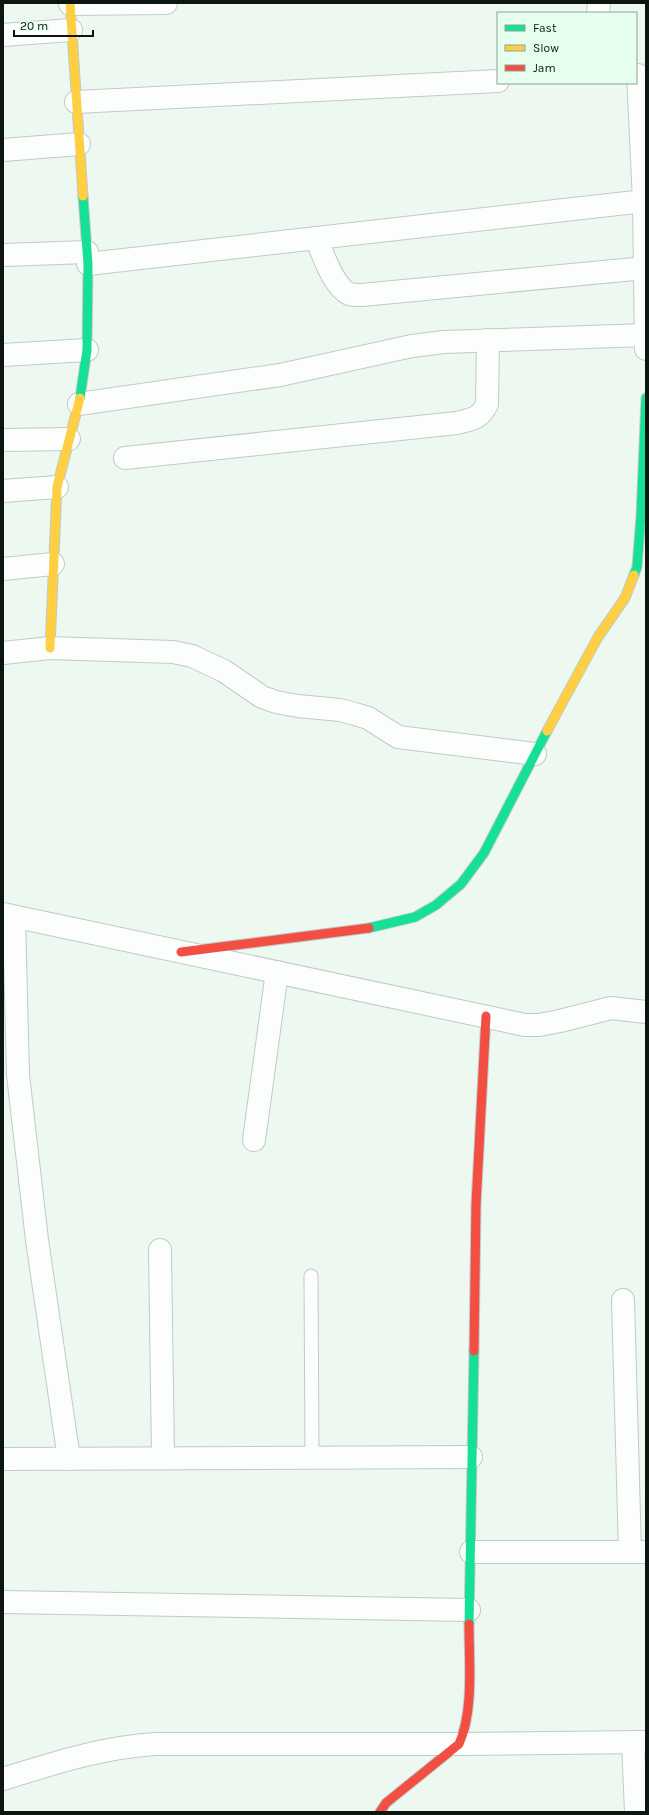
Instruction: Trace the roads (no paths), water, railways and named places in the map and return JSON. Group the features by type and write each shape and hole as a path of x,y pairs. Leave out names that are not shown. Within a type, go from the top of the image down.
{"street":[{"path":"50,648 57,488 79,404 87,350 87,258 70,4 166,3"},
{"path":"3,35 71,30"},
{"path":"640,75 644,201 646,349"},
{"path":"76,102 497,81"},
{"path":"3,150 79,144"},
{"path":"3,255 87,258 316,238 644,201"},
{"path":"316,238 336,281 342,289 350,294 370,295 645,268"},
{"path":"79,404 280,375 412,346 444,342 646,335"},
{"path":"125,458 457,423 475,418 482,413 487,404 488,340"},
{"path":"3,355 87,350"},
{"path":"181,952 368,928 415,917 436,905 461,884 484,853 598,637 625,598 637,567 641,516 646,398"},
{"path":"3,440 69,439"},
{"path":"3,491 57,488"},
{"path":"3,569 53,564"},
{"path":"3,653 50,648 173,652 192,656 224,671 262,697 276,702 298,706 340,710 355,714 368,718 398,737 535,754"},
{"path":"69,1459 37,1240 18,1075 9,915 525,1025 539,1025 611,1008 646,1012"},
{"path":"254,1140 277,972"},
{"path":"380,1812 386,1803 459,1744 465,1731 468,1716 476,1204 486,1016"},
{"path":"160,1250 163,1458"},
{"path":"471,1552 638,1552 623,1300"},
{"path":"3,1459 471,1457"},
{"path":"3,1602 469,1610"},
{"path":"3,1779 75,1757 130,1745 639,1742 636,1812"}],"lane":[{"path":"311,1276 312,1457"}]}
